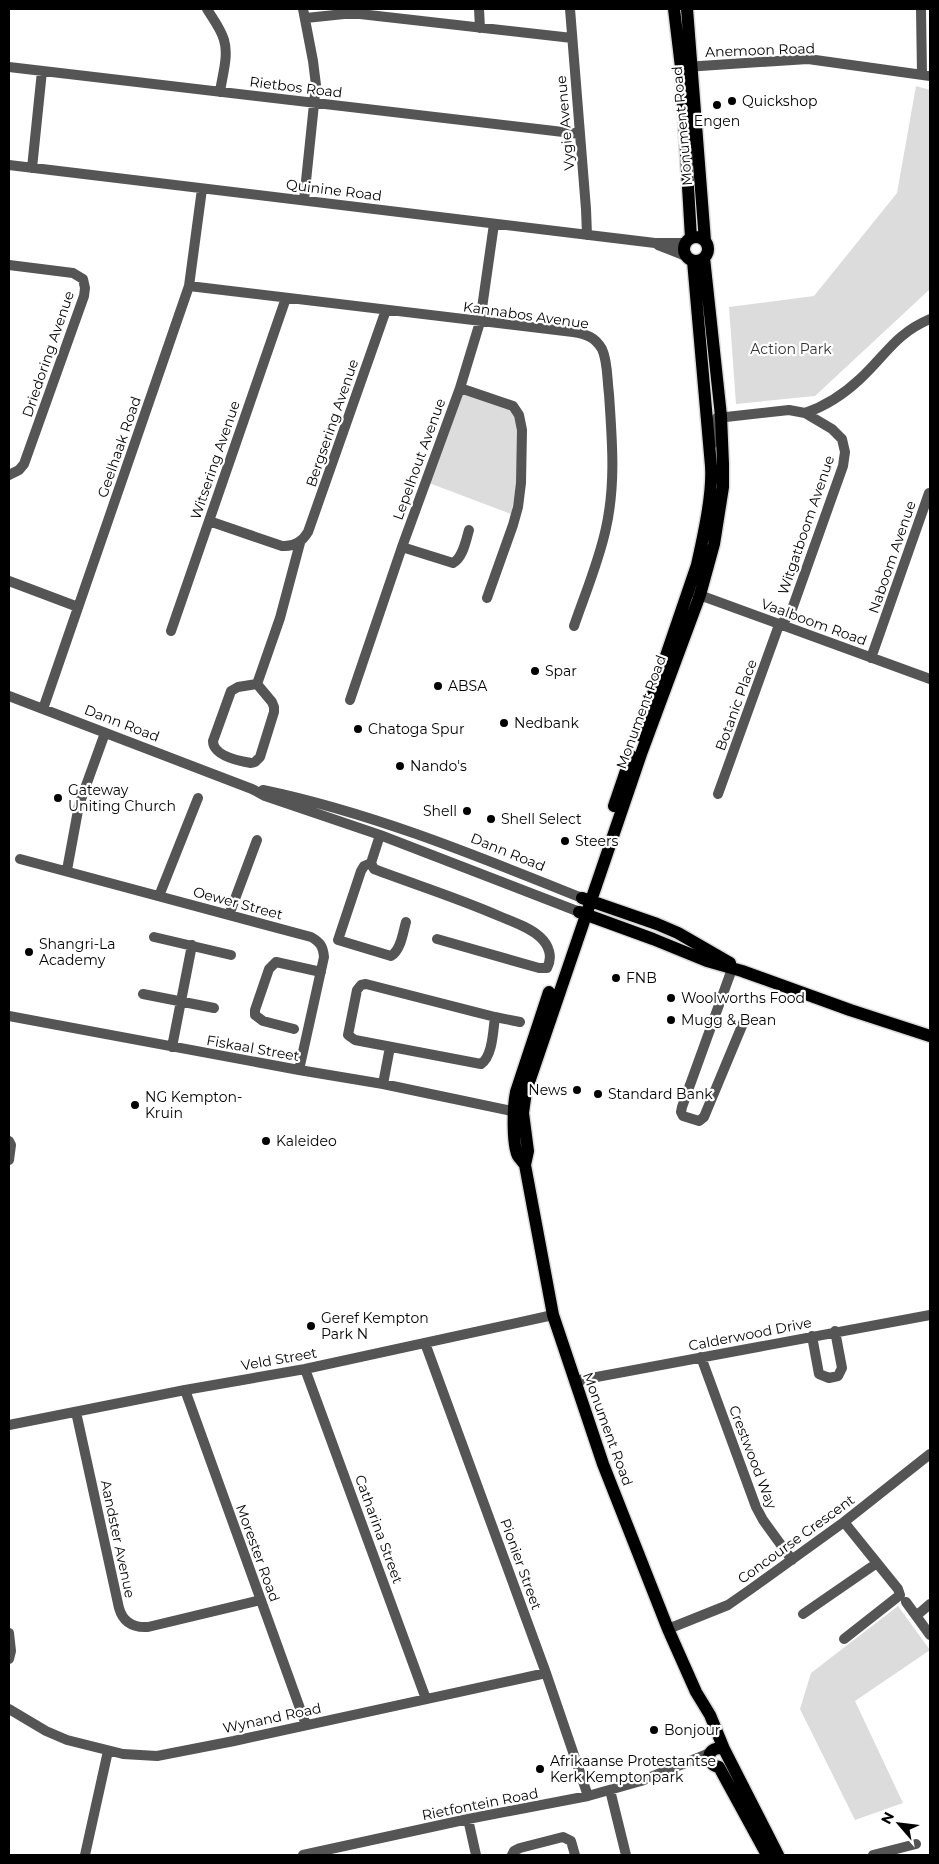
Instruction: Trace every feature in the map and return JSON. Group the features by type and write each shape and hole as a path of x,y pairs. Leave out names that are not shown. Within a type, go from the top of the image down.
{"main road":[{"name":"Monument Road","path":"674,9 686,67 705,241"},
{"name":"Monument Road","path":"687,9 688,241"},
{"path":"696,237 705,241 708,249 695,259 684,250 688,241 696,237"},
{"name":"Monument Road","path":"695,259 721,416 724,475 714,544 694,593 581,913 528,1053 516,1092 519,1108 517,1154 525,1166 553,1315 603,1464 668,1629 696,1692 713,1720 718,1756 767,1855"},
{"name":"Monument Road","path":"694,593 711,483 695,259"},
{"path":"700,550 706,550 718,523"},
{"name":"Dann Road","path":"586,899 678,934 737,970"},
{"name":"Dann Road","path":"581,913 707,961 930,1036"},
{"name":"Monument Road","path":"718,1756 778,1855"}],"street":[{"path":"207,9 222,33 225,44 226,54 220,92"},
{"path":"479,9 480,28"},
{"name":"Vygie Avenue","path":"570,9 587,235"},
{"path":"921,9 926,76"},
{"path":"304,200 316,77 304,13 360,14 572,38"},
{"name":"Anemoon Road","path":"686,67 808,59 926,76"},
{"name":"Rietbos Road","path":"9,67 580,134"},
{"path":"32,168 42,71"},
{"name":"Quinine Road","path":"9,165 655,243 688,241"},
{"name":"Geelhaak Road","path":"44,709 189,286 202,189"},
{"name":"Lepelhout Avenue","path":"350,700 402,547 460,388 480,322 494,224"},
{"name":"Quinine Road","path":"655,243 695,259"},
{"name":"Driedoring Avenue","path":"9,265 73,273 83,279 85,288 84,296 24,464 19,470 9,475"},
{"name":"Kannabos Avenue","path":"189,286 584,334 594,338 604,354 613,450 612,493 600,552 574,626"},
{"name":"Witsering Avenue","path":"171,631 286,298"},
{"name":"Bergsering Avenue","path":"257,684 280,618 288,582 300,543 308,532 386,310"},
{"path":"805,414 847,391 896,340 930,319"},
{"path":"460,388 513,406 519,415 522,430 521,483 518,507 487,598"},
{"name":"Witgatboom Avenue","path":"721,416 789,410 805,414 823,423 838,435 844,446 845,458 790,612 779,625"},
{"path":"710,450 716,420 721,416"},
{"name":"Naboom Avenue","path":"871,658 928,493"},
{"path":"209,520 282,546 292,546 300,543"},
{"path":"402,547 453,564 461,555 469,530"},
{"path":"9,581 78,607"},
{"name":"Vaalboom Road","path":"694,593 930,678"},
{"name":"Botanic Place","path":"718,794 779,625"},
{"path":"257,684 272,702 274,712 260,757 251,763 219,753 214,748 213,741 231,691 238,687 257,684"},
{"name":"Dann Road","path":"9,696 252,789 271,799 380,835 581,913"},
{"path":"67,870 79,805 105,733"},
{"name":"Dann Road","path":"252,789 265,790 325,804 362,816 469,853 586,899"},
{"path":"159,896 198,798"},
{"path":"380,835 371,862 374,869 468,903 525,927 540,937 547,945 550,954 549,963 547,968 539,968 437,939"},
{"path":"229,915 257,840"},
{"name":"Oewer Street","path":"20,859 67,870 311,938 319,942 324,948 324,956 299,1070"},
{"path":"371,862 364,866 361,872 338,940 391,956 398,948 406,922"},
{"path":"154,937 230,955"},
{"path":"172,1047 192,945"},
{"path":"294,1029 263,1021 255,1016 255,1010 269,968 276,962 321,972"},
{"path":"737,970 682,1107 681,1112 683,1116 699,1121 704,1117 744,1021"},
{"path":"495,1017 489,1052 486,1060 481,1064 355,1040 349,1036 348,1031 356,993 361,985 366,984 520,1022"},
{"path":"143,994 214,1008"},
{"name":"Fiskaal Street","path":"9,1016 383,1084 492,1107 519,1108"},
{"path":"383,1084 390,1047"},
{"path":"9,1141 11,1145 9,1160"},
{"name":"Veld Street","path":"9,1425 185,1390 305,1369 553,1315"},
{"name":"Calderwood Drive","path":"575,1381 835,1331 930,1315"},
{"path":"812,1336 820,1374 829,1378 838,1376 842,1368 835,1331"},
{"name":"Pionier Street","path":"425,1343 546,1673 588,1796"},
{"name":"Crestwood Way","path":"701,1357 756,1507 763,1520 792,1560"},
{"name":"Catharina Street","path":"305,1369 426,1699"},
{"name":"Morester Road","path":"185,1390 306,1725"},
{"name":"Aandster Avenue","path":"76,1412 119,1608 124,1619 138,1626 148,1627 261,1600"},
{"name":"Concourse Crescent","path":"668,1629 728,1605 844,1522 930,1454"},
{"path":"844,1522 900,1595 844,1639"},
{"path":"803,1614 877,1564"},
{"path":"906,1602 930,1634"},
{"path":"916,1616 930,1604"},
{"path":"9,1633 11,1651 9,1659"},
{"name":"Wynand Road","path":"9,1709 57,1736 108,1751 142,1756 170,1754 546,1673"},
{"path":"85,1855 108,1751"},
{"name":"Rietfontein Road","path":"303,1855 468,1819 588,1796 641,1781 688,1762 718,1756"},
{"path":"610,1790 626,1855"},
{"path":"468,1819 476,1855"},
{"path":"512,1855 514,1851 520,1848 563,1837 571,1841 575,1855"},
{"path":"873,1855 916,1844"}],"green space":[{"name":"Action Park","path":"916,86 930,90 930,289 815,396 736,404 729,307 814,296 897,193"},
{"path":"462,394 509,408 514,417 518,429 519,459 511,514 429,483"},
{"path":"898,1606 930,1650 855,1701 903,1803 855,1820 800,1709 811,1673"}],"place":[{"name":"Quickshop","path":"732,101"},
{"name":"Engen","path":"717,105"},
{"name":"Spar","path":"535,671"},
{"name":"ABSA","path":"438,686"},
{"name":"Nedbank","path":"504,723"},
{"name":"Chatoga Spur","path":"358,729"},
{"name":"Nando's","path":"400,766"},
{"name":"Gateway Uniting Church","path":"58,798"},
{"name":"Shell","path":"467,811"},
{"name":"Shell Select","path":"491,819"},
{"name":"Steers","path":"565,841"},
{"name":"Shangri-La Academy","path":"29,952"},
{"name":"FNB","path":"616,978"},
{"name":"Woolworths Food","path":"671,998"},
{"name":"Mugg & Bean","path":"671,1020"},
{"name":"News","path":"577,1090"},
{"name":"Standard Bank","path":"598,1094"},
{"name":"NG Kempton- Kruin","path":"135,1105"},
{"name":"Kaleideo","path":"266,1141"},
{"name":"Geref Kempton Park N","path":"311,1326"},
{"name":"Bonjour","path":"654,1730"},
{"name":"Afrikaanse Protestantse Kerk Kemptonpark","path":"540,1769"}]}
